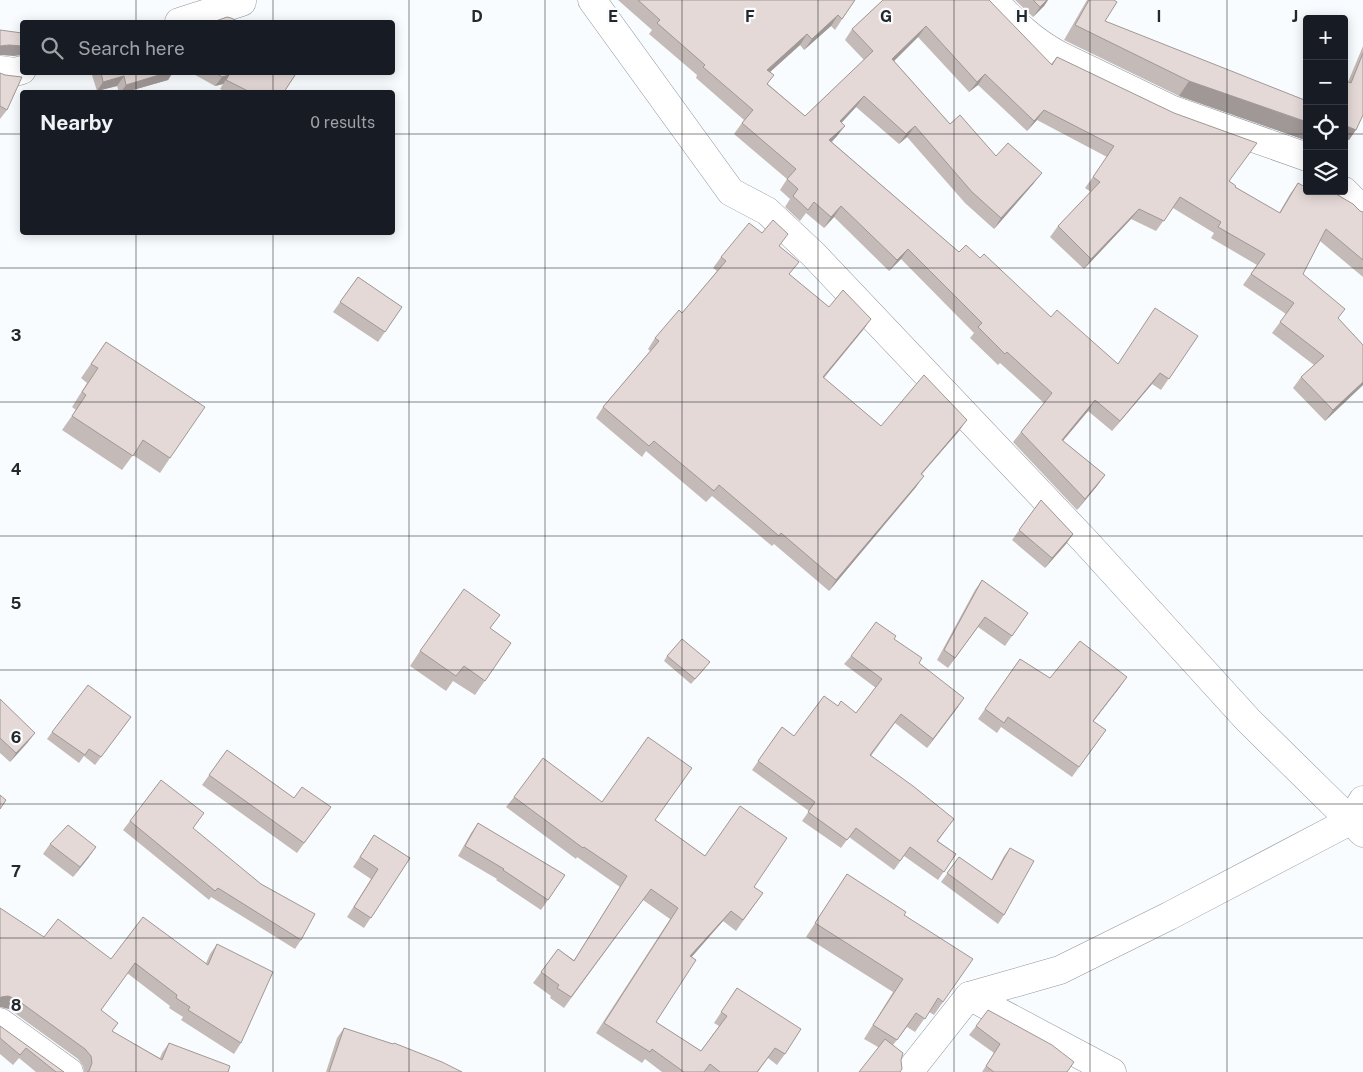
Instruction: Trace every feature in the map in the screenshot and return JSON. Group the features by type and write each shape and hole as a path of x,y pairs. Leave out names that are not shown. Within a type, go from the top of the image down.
{"street":[{"path":"185,20 242,2 242,0"},
{"path":"592,0 731,192 767,211 813,254 1086,542 1248,720 1359,818 1060,970 969,996 909,1072"},
{"path":"993,0 1026,34 1041,46 1173,110 1303,156"},
{"path":"0,70 20,70"},
{"path":"1348,195 1363,210"},
{"path":"969,996 1112,1072"},
{"path":"0,1022 69,1072"}],"building":[{"path":"638,0 855,0 842,19 838,15 812,39 807,34 767,70 774,75 767,84 805,116 873,51 852,29 883,0 989,0 1052,65 1057,57 1174,113 1257,143 1229,181 1235,187 1280,213 1298,183 1303,186 1303,195 1338,195 1363,212 1363,260 1326,229 1303,274 1345,309 1338,318 1363,345 1363,382 1333,410 1301,377 1324,356 1280,322 1294,303 1251,274 1265,254 1218,227 1221,222 1180,197 1164,221 1139,209 1091,259 1058,226 1100,182 1093,177 1114,146 1044,110 1034,121 985,74 977,82 926,26 892,59 950,124 960,115 996,156 1008,143 1042,173 1001,218 972,192 915,126 906,134 864,96 840,121 845,126 829,140 959,252 966,245 980,258 984,254 1051,317 1057,310 1118,364 1155,308 1198,336 1169,379 1160,373 1120,421 1095,400 1062,440 1105,475 1085,499 1021,432 1052,393 1007,352 1005,354 978,327 982,323 908,249 897,260 841,206 831,217 814,202 808,210 793,196 798,189 787,179 796,169 742,123 753,110 703,67 705,65 657,23 660,20"},
{"path":"1033,0 1047,0 1040,7"},
{"path":"1089,0 1114,0 1117,2 1105,21 1303,99 1303,121 1189,81 1075,25"},
{"path":"227,17 236,20 219,20"},
{"path":"0,30 20,33 20,46 0,46"},
{"path":"1363,53 1363,115 1356,130 1348,127 1348,82 1351,83"},
{"path":"0,73 22,77 7,110 0,106"},
{"path":"102,75 159,75 126,85 124,76 103,82"},
{"path":"229,75 295,75 285,90 246,90 226,80"},
{"path":"773,220 788,234 779,246 799,262 789,274 829,307 843,290 871,319 823,377 881,426 924,375 967,420 921,474 924,476 836,580 781,533 779,536 719,485 714,491 654,441 649,446 603,407 659,341 655,338 679,310 682,313 726,261 721,257 749,223 762,233"},
{"path":"358,277 402,307 385,332 340,302"},
{"path":"106,342 205,407 170,458 143,440 133,456 72,416 86,395 82,392 98,368 91,364"},
{"path":"1041,500 1073,534 1052,558 1019,530"},
{"path":"982,580 1028,613 1012,636 985,617 955,658 944,650"},
{"path":"464,589 500,615 490,628 511,643 485,681 464,666 456,676 420,651"},
{"path":"876,622 896,636 894,639 922,658 919,663 964,698 933,739 901,714 870,755 954,819 937,841 956,854 944,872 910,847 900,861 856,828 847,840 808,812 815,802 758,761 782,727 794,736 824,696 838,706 841,701 856,713 882,679 851,656"},
{"path":"682,639 710,662 695,679 667,656"},
{"path":"1080,641 1127,677 1093,721 1106,730 1079,767 1008,717 1004,723 985,709 1020,659 1050,678"},
{"path":"88,685 131,717 101,757 89,749 85,755 52,732"},
{"path":"0,699 35,733 16,753 0,738"},
{"path":"648,737 692,768 655,820 705,856 740,806 787,838 754,887 763,893 743,920 731,911 690,956 696,960 656,1022 701,1051 727,1016 721,1012 737,988 801,1029 785,1054 775,1048 757,1072 720,1072 710,1064 704,1072 684,1072 652,1049 650,1052 604,1023 678,908 651,889 571,997 557,988 559,985 541,972 558,949 574,961 627,876 583,848 514,797 543,758 602,802"},
{"path":"227,750 294,798 302,787 331,807 304,843 209,775"},
{"path":"161,780 204,813 193,828 261,884 315,914 301,940 218,888 215,891 130,821"},
{"path":"0,795 6,800 0,809"},
{"path":"478,823 565,875 548,900 504,869 465,846"},
{"path":"68,825 96,847 80,867 50,844"},
{"path":"374,835 410,858 371,918 354,907 378,869 360,857"},
{"path":"1010,848 1034,861 1004,915 947,873 959,857 992,880"},
{"path":"847,874 906,912 904,915 973,959 943,1002 938,998 925,1019 916,1013 897,1040 873,1025 903,979 815,923"},
{"path":"0,908 44,937 58,919 111,959 143,917 208,965 217,944 273,972 241,1043 188,1010 190,1007 176,998 177,995 135,963 101,1010 118,1023 112,1031 162,1060 169,1043 230,1066 228,1072 87,1072 92,1063 91,1056 85,1049 16,999 8,996 0,998"},
{"path":"988,1010 1052,1045 1074,1062 1067,1072 994,1072 986,1066 1000,1044 976,1026"},
{"path":"0,1026 64,1072 56,1072 26,1048 20,1055 0,1038"},
{"path":"344,1028 394,1043 462,1072 329,1072"},
{"path":"885,1039 903,1053 901,1060 902,1069 900,1072 859,1072"}]}
